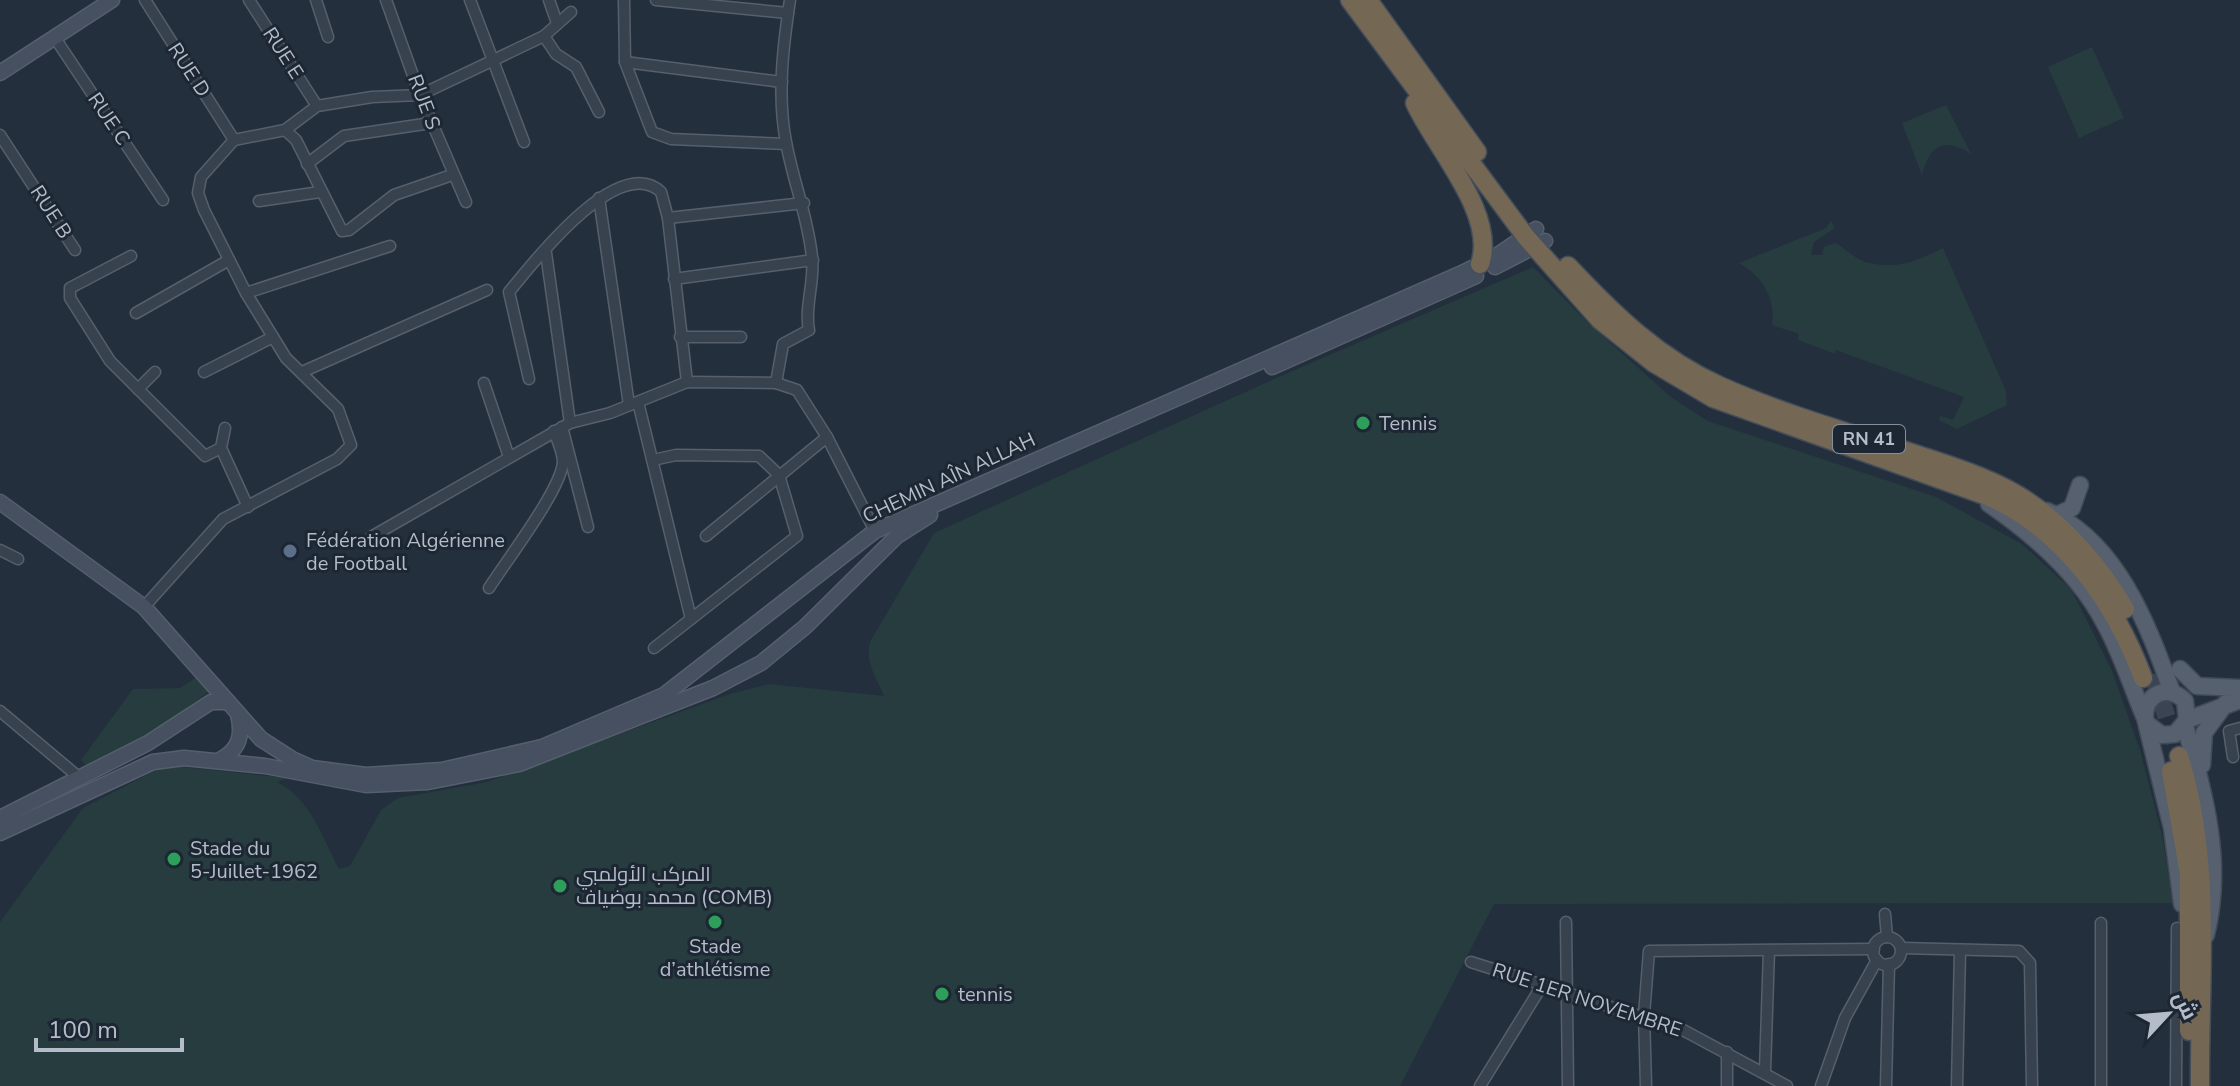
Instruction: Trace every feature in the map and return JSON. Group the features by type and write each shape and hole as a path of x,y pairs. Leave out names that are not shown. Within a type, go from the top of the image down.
{"highway":[{"name":"RN 41","path":"1350,0 1396,64 1600,320 1654,363 1687,384 1776,423 1964,487 2009,507 2066,551 2107,603 2148,676 2132,621 2103,575 2076,544 2029,502 1964,471 1785,410 1702,377 1649,343 1613,314 1535,238 1368,0"},
{"path":"1396,64 1430,134 1480,218 1485,245 1480,264"},
{"path":"2173,758 2187,855 2200,1086"},
{"path":"2188,1086 2190,938"}],"main road":[{"path":"0,73 112,0"},
{"name":"CHEMIN AÎN ALLAH","path":"0,502 144,607 261,739 312,768 366,780 442,770 542,747 664,695 875,531 1535,238"},
{"name":"CHEMIN AÎN ALLAH","path":"220,760 305,775 428,782 519,764 713,688 776,651 884,547 926,517 1347,336 1535,238"},
{"path":"2057,515 2076,503 2080,485"},
{"path":"1964,487 2007,517 2085,591 2115,643 2146,721 2172,828 2190,938"},
{"path":"2029,502 2057,515 2087,537 2119,576 2149,632 2172,692 2186,703 2235,699"},
{"path":"875,531 884,547"},
{"path":"2180,669 2197,686 2240,688"},
{"path":"697,670 713,688"},
{"path":"211,702 214,685"},
{"path":"2146,721 2151,698 2172,692"},
{"path":"2146,721 2156,733 2168,736 2186,723 2235,699"},
{"path":"2204,794 2204,733 2235,699"},
{"path":"0,818 148,743 211,702 233,707 240,740 235,750 220,760 153,762 0,833"},
{"path":"2186,703 2186,723 2204,794 2215,858 2215,891 2190,938"},
{"path":"169,729 171,749 190,759"}],"street":[{"name":"RUE D","path":"145,0 234,140"},
{"name":"RUE E","path":"249,0 317,106"},
{"path":"316,0 328,37"},
{"name":"RUE S","path":"386,0 431,123 466,202"},
{"path":"470,0 491,62 524,142"},
{"path":"549,0 557,23"},
{"path":"624,0 625,62 652,132 671,139 786,144"},
{"path":"656,0 788,13"},
{"path":"776,383 783,344 809,330 806,321 813,260 804,203 786,144 782,82 790,0"},
{"path":"144,607 212,529 337,459 351,445 338,409 286,358 246,293 198,193 206,169 234,140 285,130 317,106 372,97 420,95 544,36 571,12"},
{"path":"544,36 556,54 576,67 599,112"},
{"name":"RUE C","path":"55,38 163,200"},
{"path":"625,62 782,82"},
{"path":"307,164 344,136 431,123"},
{"path":"285,130 296,140 339,229 345,231 394,195 452,175"},
{"name":"RUE B","path":"0,135 75,250"},
{"path":"529,379 509,292 546,253 569,222 599,198 621,186 656,187 661,192 668,218 687,382"},
{"path":"259,201 320,192"},
{"path":"599,198 634,404 653,460 691,619"},
{"path":"668,218 804,203"},
{"path":"246,293 390,246"},
{"path":"489,588 546,501 561,468 562,427 546,253"},
{"path":"131,256 79,281 70,288 70,298 110,361 205,456 221,448"},
{"path":"136,313 229,260"},
{"path":"674,279 813,260"},
{"path":"302,372 487,290"},
{"path":"204,372 273,337"},
{"path":"680,337 741,337"},
{"path":"138,389 155,372"},
{"path":"371,537 562,427 634,404 687,382 776,383 787,385 801,394 827,437 875,531"},
{"path":"484,383 509,457"},
{"path":"562,427 588,527"},
{"path":"225,428 221,448 248,507"},
{"path":"706,536 827,437"},
{"path":"653,460 676,455 759,456 779,475 797,536 654,648"},
{"path":"0,550 18,559"},
{"path":"0,711 81,779"},
{"path":"2233,757 2229,731 2240,728"},
{"path":"1885,914 1887,937 1902,948 2019,951 2027,955 2030,963 2032,1086"},
{"path":"1566,922 1568,1086"},
{"path":"2101,923 2101,1086"},
{"path":"1821,1086 1845,1018 1876,955 1876,943 1887,937"},
{"path":"2176,1086 2190,938"},
{"path":"1889,964 1900,957 1902,948"},
{"path":"1646,1086 1644,1015 1649,951 1769,950 1876,955 1889,964"},
{"path":"1765,1071 1769,950"},
{"path":"1957,1086 1960,951"},
{"name":"RUE 1ER NOVEMBRE","path":"1471,962 1644,1015 1727,1052 1787,1086"},
{"path":"1886,1086 1889,964"},
{"path":"1480,1086 1543,984"},
{"path":"1727,1052 1727,1086"}],"green space":[{"path":"2092,47 2124,118 2079,138 2048,67"},
{"path":"1946,105 1971,154 1953,146 1939,146 1929,156 1922,175 1902,123"},
{"path":"1831,221 1835,228 1814,242 1811,255 1822,255 1824,247 1835,243 1863,261 1894,265 1913,261 1943,248 2006,391 2007,405 1957,429 1939,420 1940,416 1953,420 1964,397 1836,350 1835,354 1798,340 1799,334 1772,325 1772,306 1766,289 1754,274 1739,263 1826,228"},
{"path":"1533,267 1587,322 1672,398 1708,421 1936,497 2022,544 2071,589 2112,671 2140,750 2162,835 2173,903 1494,904 1400,1086 0,1086 0,922 83,808 166,765 287,778 277,782 289,789 307,809 339,869 350,866 381,810 398,798 487,782 730,694 769,684 884,696 870,663 870,642 934,533 1274,379"},
{"path":"200,675 211,690 172,719 89,768 81,760 133,689 180,688"}],"tunnel":[{"path":"2153,674 2179,756"}],"place":[{"name":"Tennis","path":"1363,423"},
{"name":"Fédération Algérienne de Football","path":"290,551"},
{"name":"Stade du 5-Juillet-1962","path":"174,859"},
{"name":"المركب الأولمبي محمد بوضياف (COMB)","path":"560,886"},
{"name":"Stade d’athlétisme","path":"715,922"},
{"name":"tennis","path":"942,994"}]}
